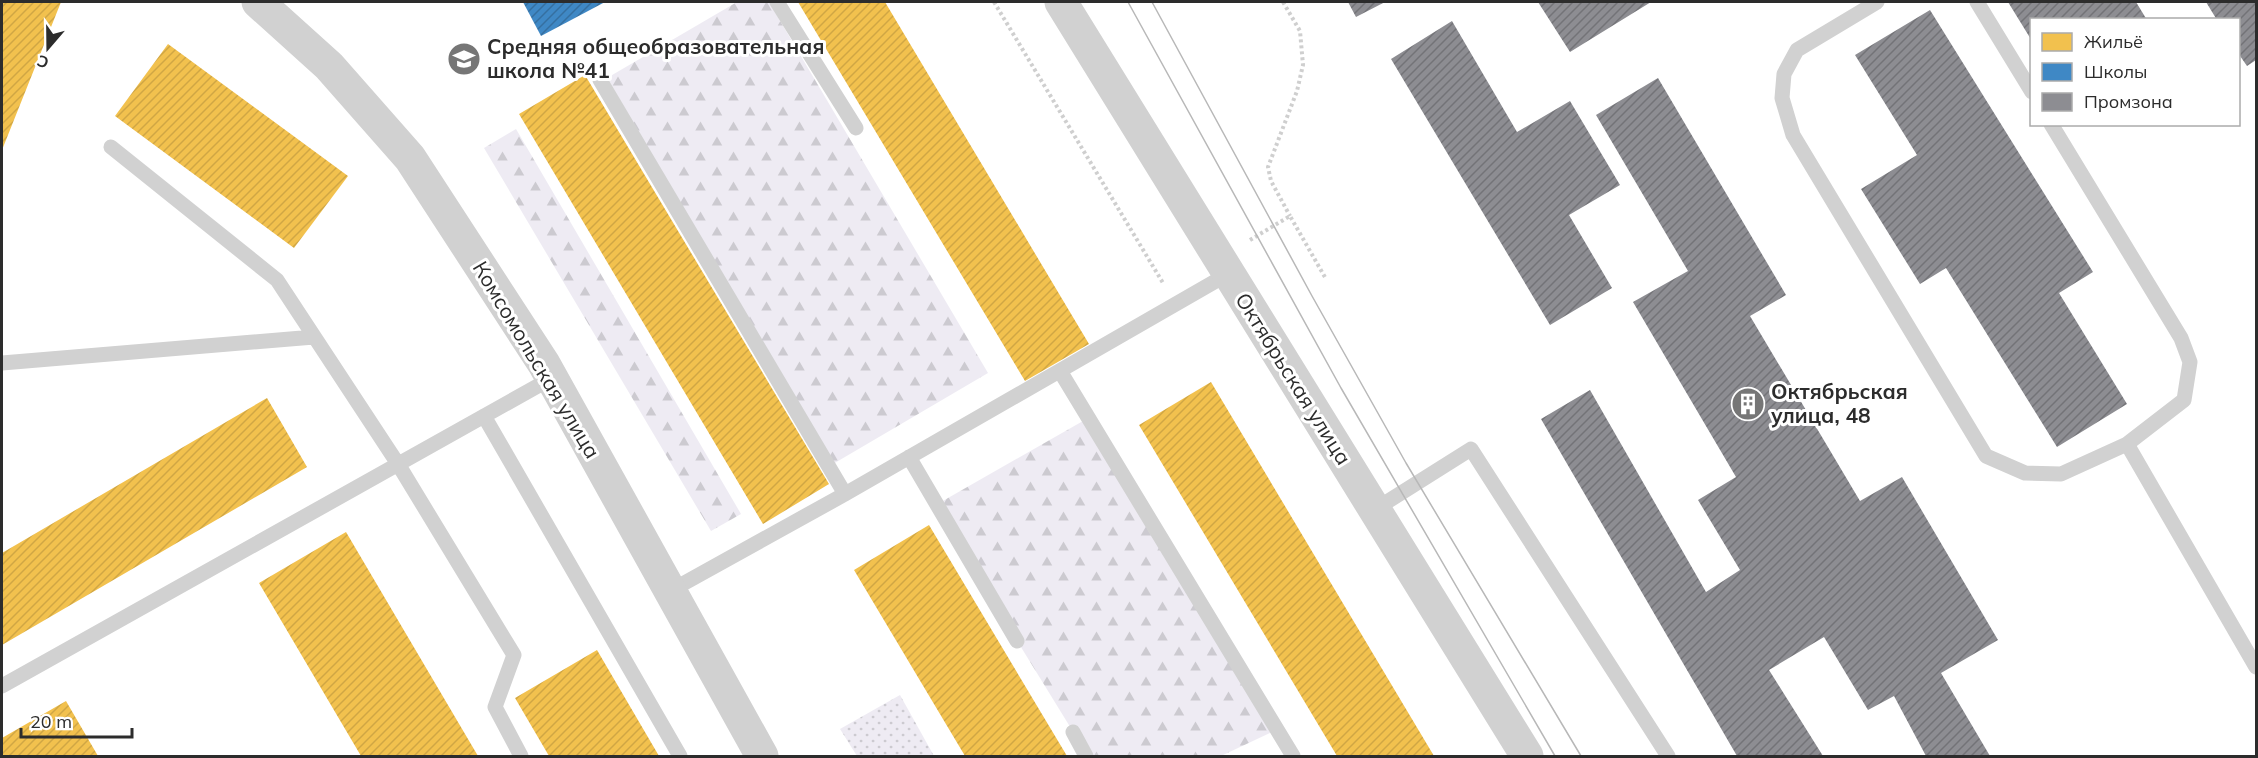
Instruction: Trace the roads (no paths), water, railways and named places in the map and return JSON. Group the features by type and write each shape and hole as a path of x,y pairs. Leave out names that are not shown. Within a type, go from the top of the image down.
{"street":[{"name":"Комсомольская улица","path":"258,2 329,66 410,158 552,378 762,756"},
{"name":"Октябрьская улица","path":"1061,2 1527,756"}],"lane":[{"path":"777,2 856,128"},
{"path":"1877,2 1797,50 1784,74 1782,98 1793,135 1986,456 2025,473 2061,474 2127,444 2184,400 2190,362 2181,338 2052,126"},
{"path":"1977,2 2030,90"},
{"path":"600,80 845,494"},
{"path":"111,147 277,280 398,464 514,655 495,707 521,756"},
{"path":"670,591 845,494 1228,274"},
{"path":"2,363 314,337"},
{"path":"1060,371 1293,756"},
{"path":"2,686 552,378"},
{"path":"483,416 680,756"},
{"path":"2127,444 2256,667"},
{"path":"1374,510 1472,449 1668,756"},
{"path":"909,457 1017,641"},
{"path":"1073,732 1086,756"}],"tram line":[{"path":"1128,2 1341,388 1555,756"},
{"path":"1152,2 1406,463 1581,756"}],"place":[{"name":"Средняя общеобразовательная школа №41","path":"464,59"},
{"name":"Октябрьская улица, 48","path":"1748,404"}]}
